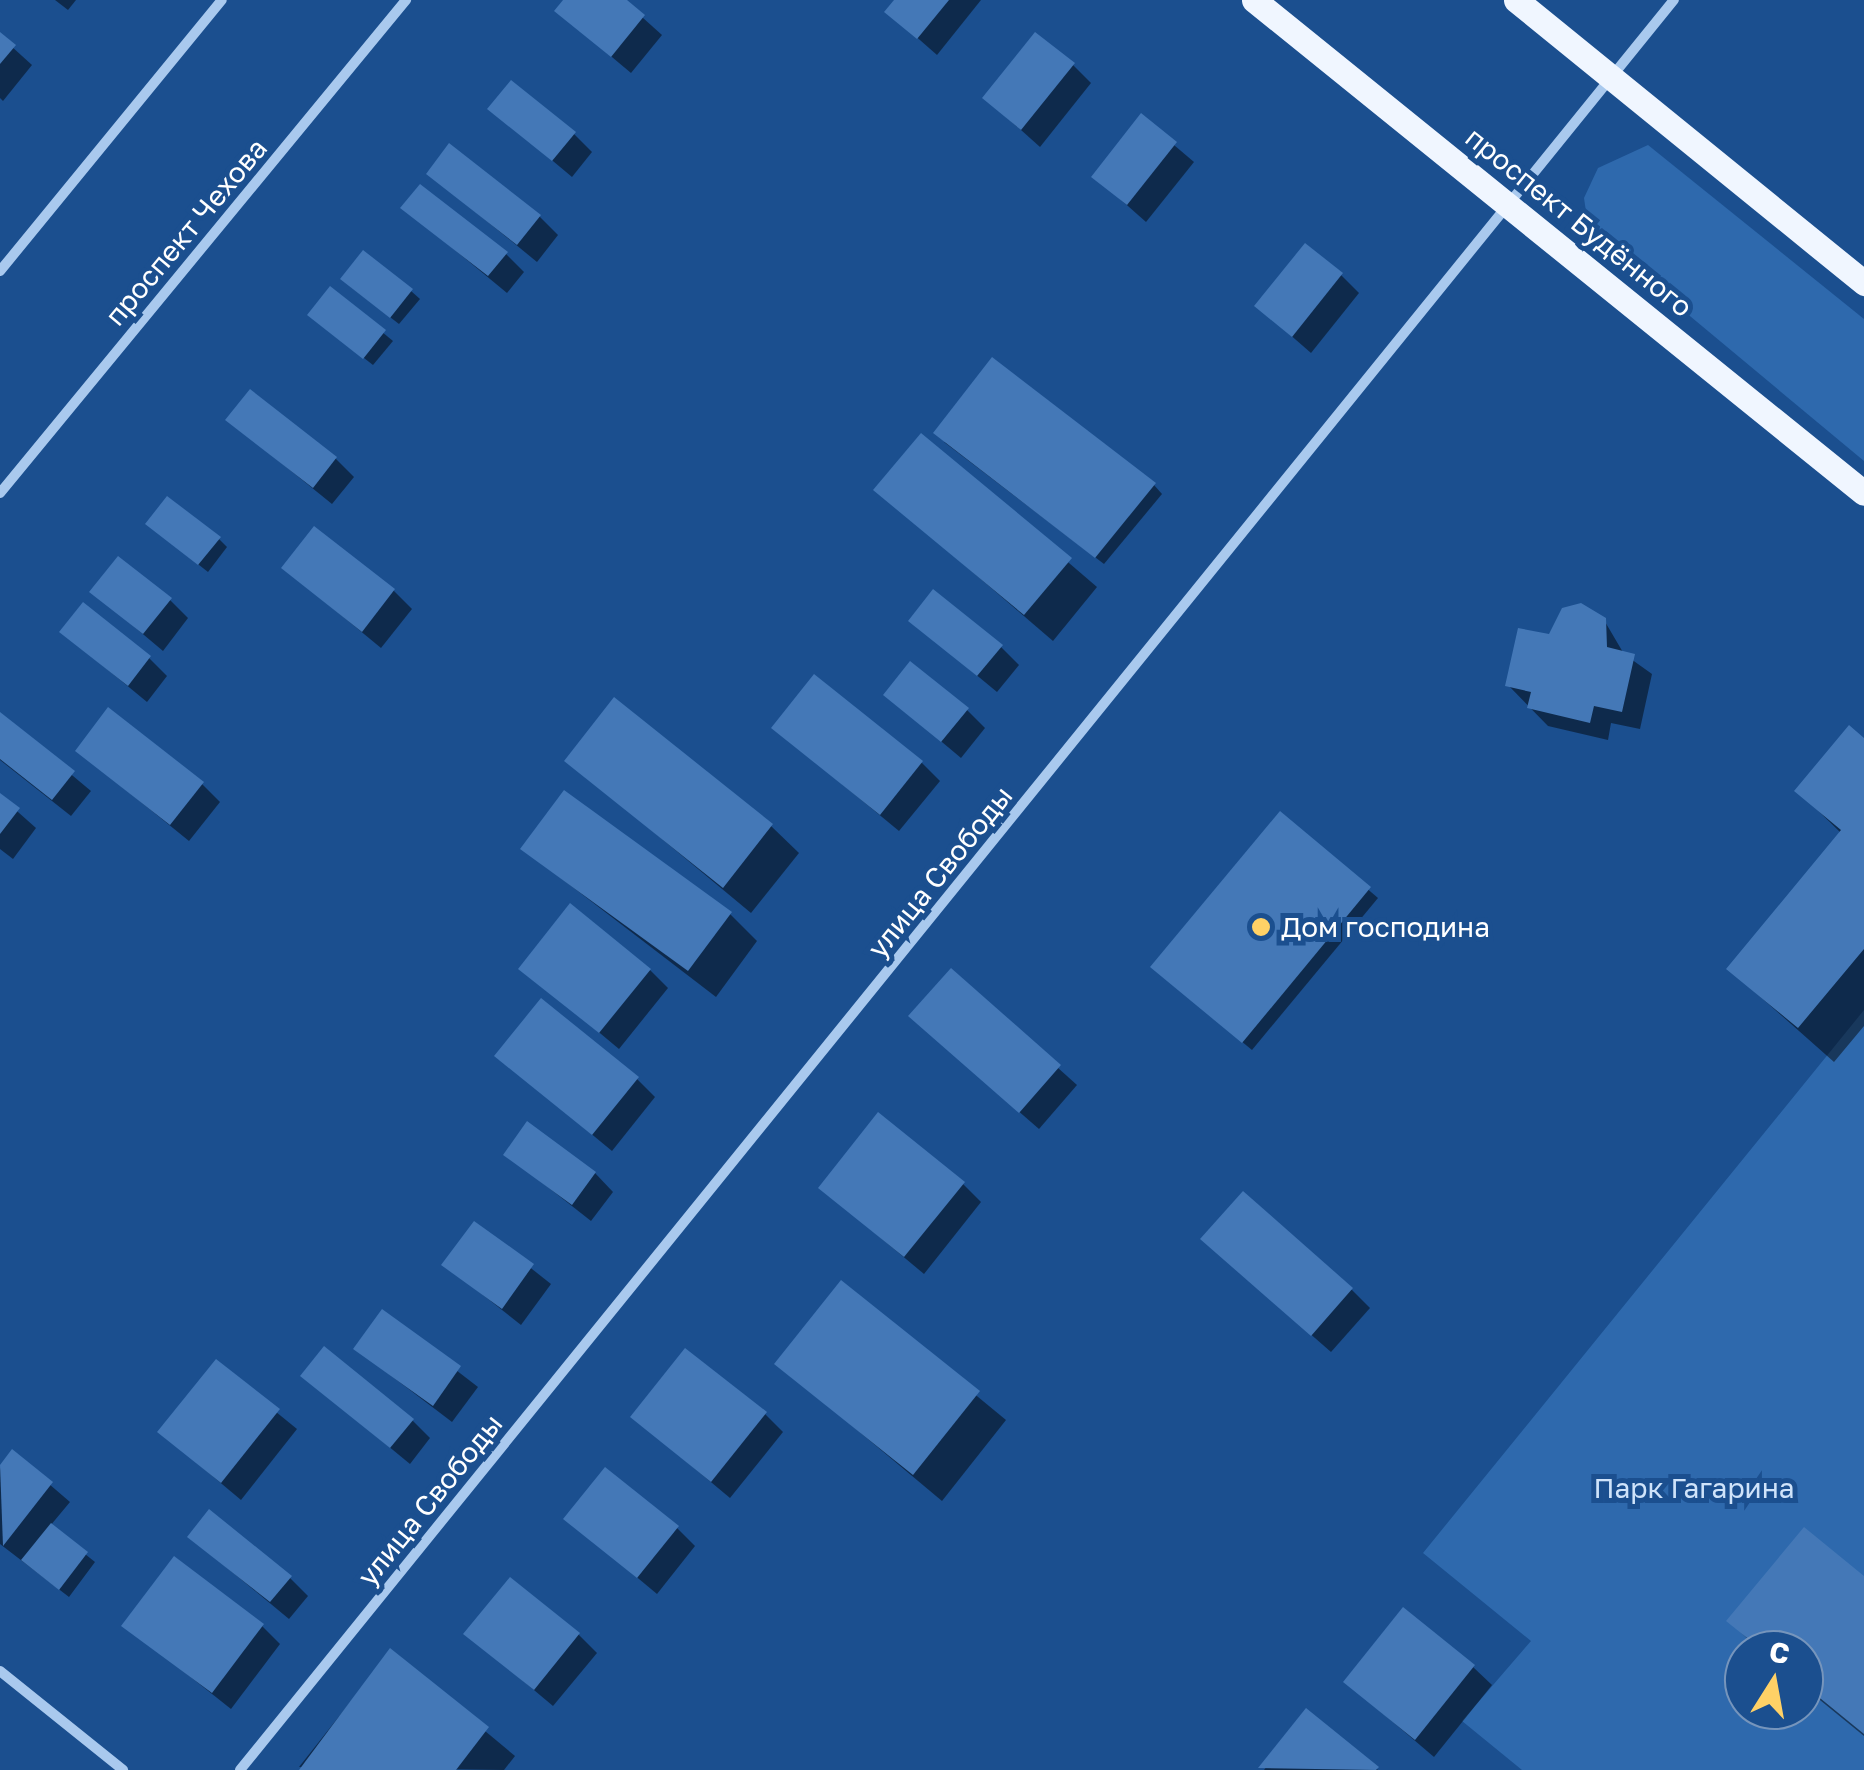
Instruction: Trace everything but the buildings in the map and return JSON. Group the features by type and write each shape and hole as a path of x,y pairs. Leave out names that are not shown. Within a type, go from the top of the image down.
{"main road":[{"name":"проспект Будённого","path":"1254,0 1512,204 1864,493"},
{"path":"1516,0 1864,282"}],"street":[{"path":"0,270 222,0"},
{"name":"проспект Чехова","path":"0,492 406,0"},
{"name":"улица Свободы","path":"240,1770 1674,0"},
{"path":"0,1671 123,1770"}],"green space":[{"path":"1648,145 1864,319 1864,461 1589,232 1584,198 1598,168"},
{"name":"Парк Гагарина","path":"1864,1010 1864,1770 1522,1770 1462,1721 1531,1641 1423,1553"}],"place":[{"name":"Дом господина","path":"1261,927"}]}
